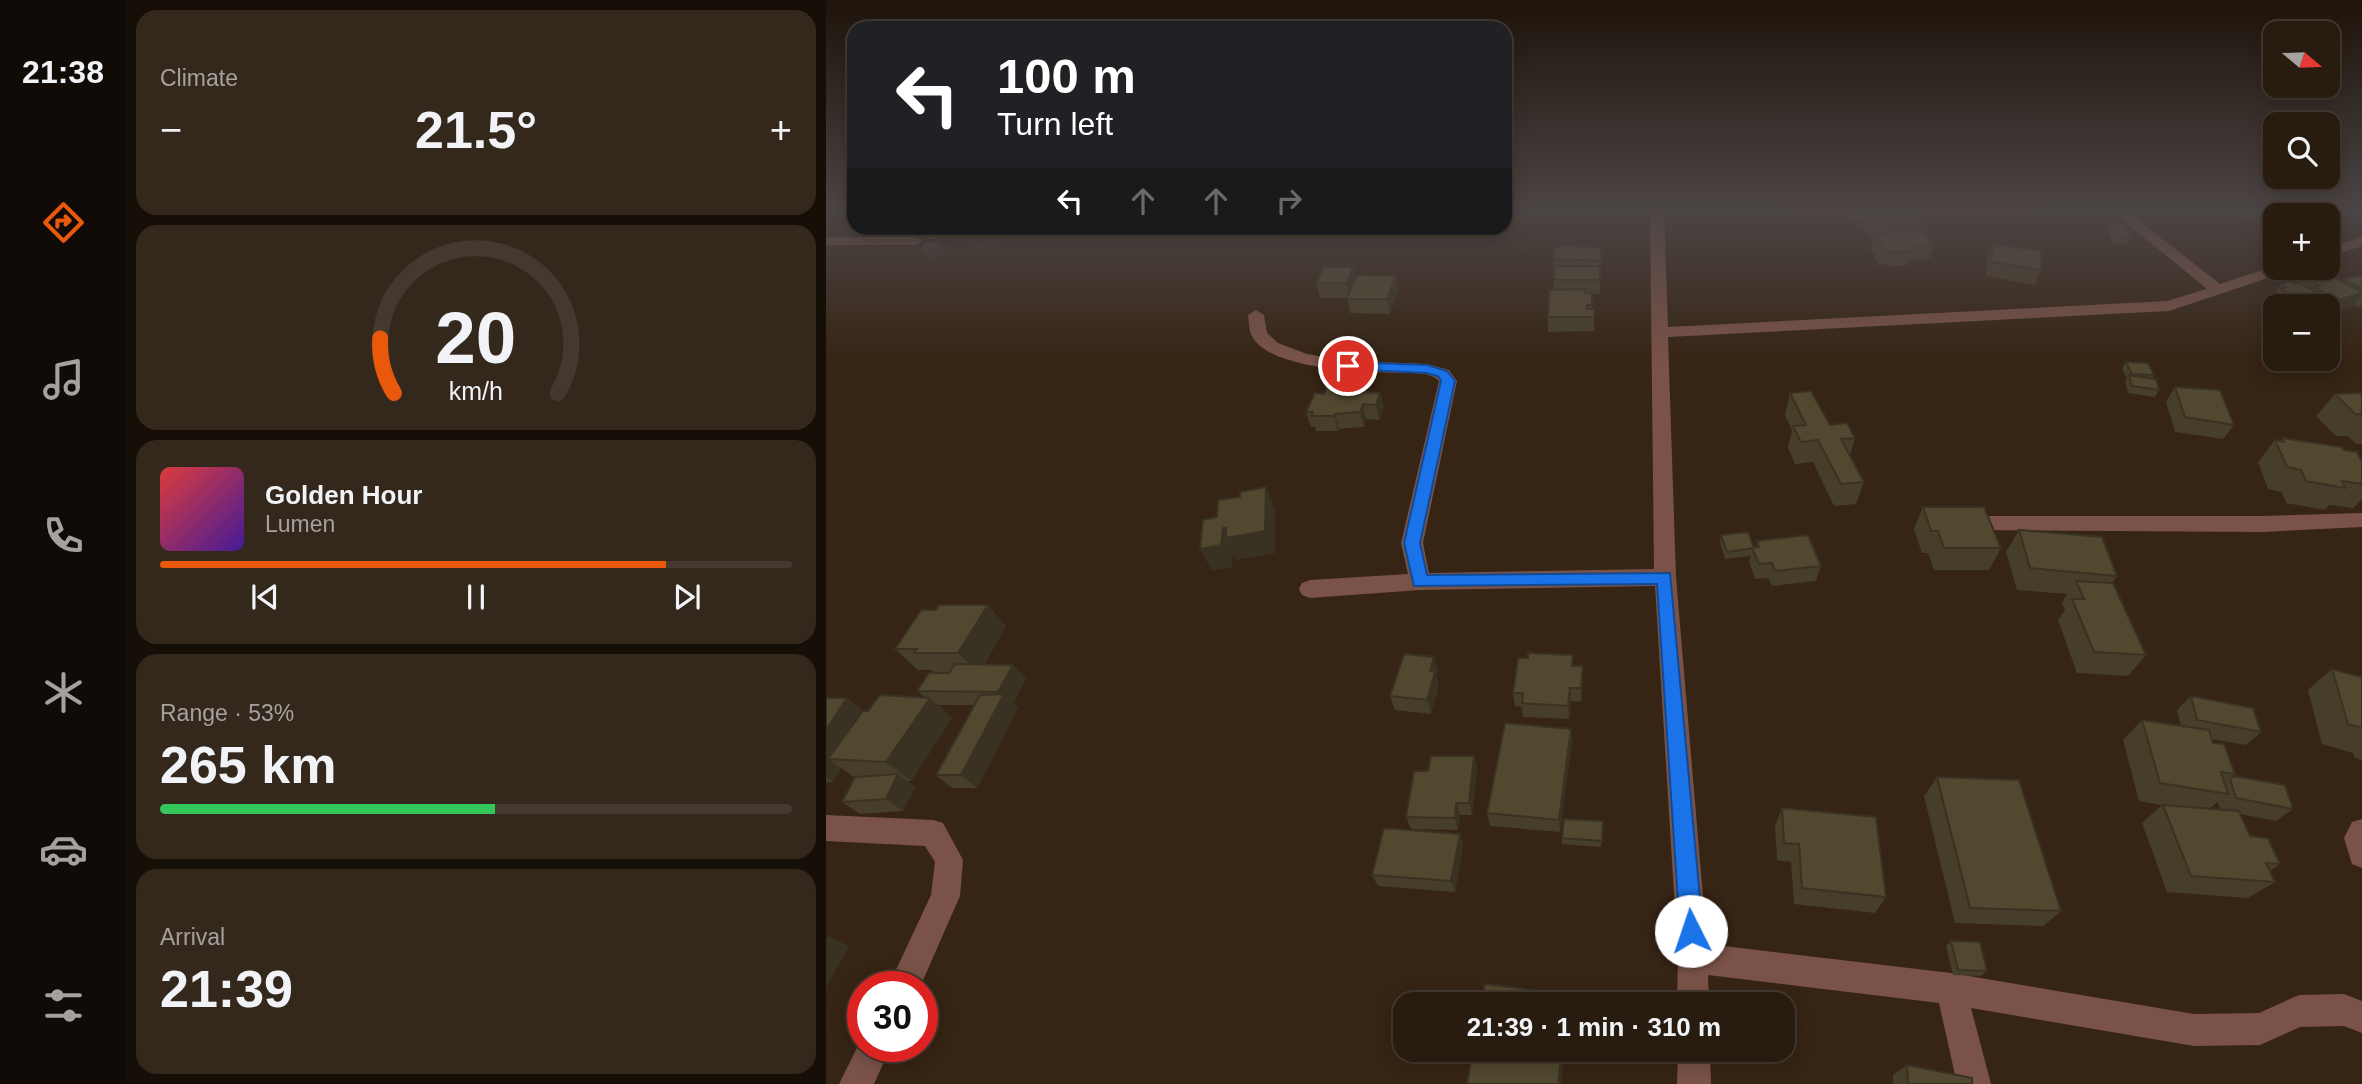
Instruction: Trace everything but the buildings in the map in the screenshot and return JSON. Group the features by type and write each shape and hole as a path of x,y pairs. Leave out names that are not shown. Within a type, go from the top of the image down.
{"street":[{"path":"1659,262 1665,578 1693,958 1693,992"},
{"path":"2182,262 2218,290"},
{"path":"1661,332 2169,306 2263,275"},
{"path":"1256,315 1259,335 1272,347 1304,359 1348,366 1427,369 1443,373 1448,381 1412,543 1420,582"},
{"path":"1938,523 2263,524 2362,520"},
{"path":"1310,589 1420,582 1665,578"},
{"path":"826,828 933,833 949,860 945,896 911,971"},
{"path":"2362,832 2358,838 2362,854"},
{"path":"1693,958 1951,989 2194,1030 2260,1029 2299,1011 2344,1010 2362,1017"},
{"path":"1951,989 1974,1084"},
{"path":"856,1084 867,1062"},
{"path":"1694,1062 1694,1084"}],"route":[{"path":"1348,366 1427,369 1443,373 1448,381 1412,543 1420,582 1665,578 1691,931"}]}
